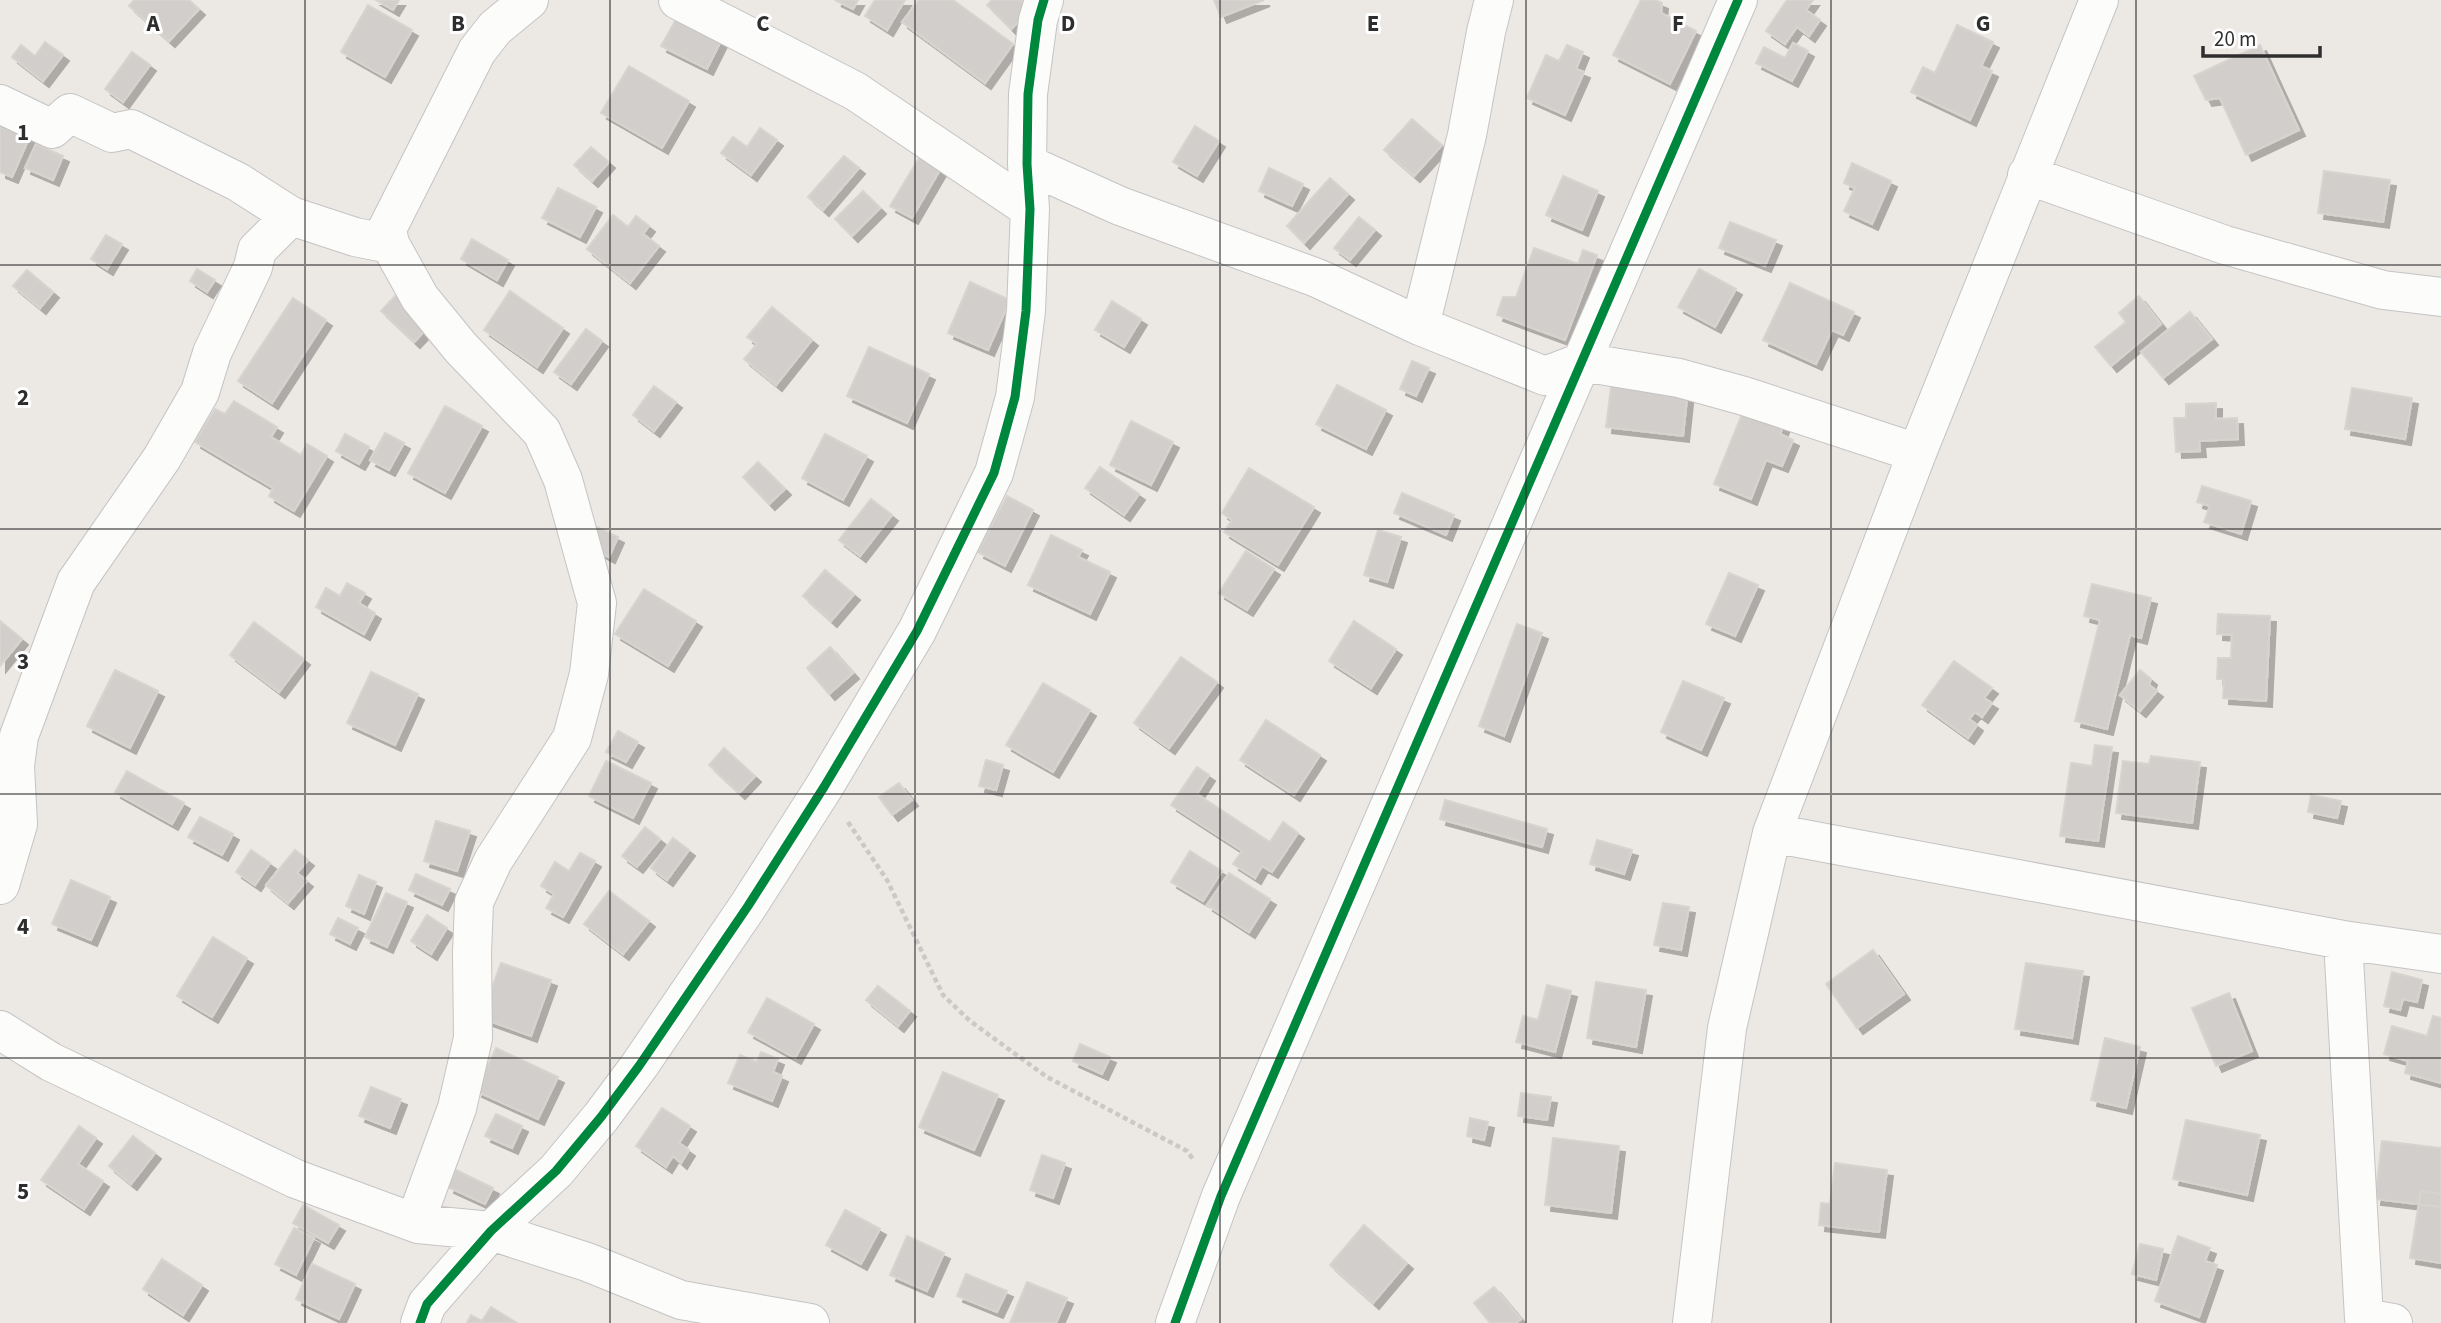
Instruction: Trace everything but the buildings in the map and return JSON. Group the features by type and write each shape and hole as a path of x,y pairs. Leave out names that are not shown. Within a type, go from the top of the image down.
{"street":[{"path":"418,1224 420,1209 457,1108 473,1038 474,902 493,861 572,738 589,674 597,603 563,480 542,432 461,348 420,298 390,244 387,229 477,51 495,28 529,0"},
{"path":"678,0 855,91 1030,209"},
{"path":"420,1323 427,1304 491,1231 556,1171 632,1076 748,906 824,787 917,631 993,473 1015,397 1026,311 1030,209 1027,164 1028,93 1038,20 1044,0"},
{"path":"1420,326 1467,135 1494,0"},
{"path":"1175,1323 1221,1196 1738,0"},
{"path":"1692,1323 1727,1028 1772,833 1917,453 2099,0"},
{"path":"0,104 52,129 70,113 112,132 131,129 238,182 291,216 355,237 390,244"},
{"path":"1027,164 1120,206 1317,278 1420,326 1545,376 1582,362 1713,386 1917,453"},
{"path":"2028,175 2225,245 2383,290 2441,297"},
{"path":"0,885 18,824 15,766 19,736 76,582 162,458 200,392 212,353 253,267 257,250 291,216"},
{"path":"1772,833 2343,940 2441,954"},
{"path":"2343,940 2364,1318 2393,1323"},
{"path":"0,1030 51,1062 296,1179 418,1224 491,1231 587,1262 681,1300 810,1323"}],"path":[{"path":"824,787 887,880 943,995 970,1021 1047,1077 1187,1152 1221,1196"}],"cycle path":[{"path":"420,1323 427,1304 491,1231 556,1171 601,1117 748,906 824,787 917,631 994,473 1015,397 1026,311 1030,209 1027,164 1028,94 1038,20 1044,0"},
{"path":"1175,1323 1221,1196 1738,0"}]}
